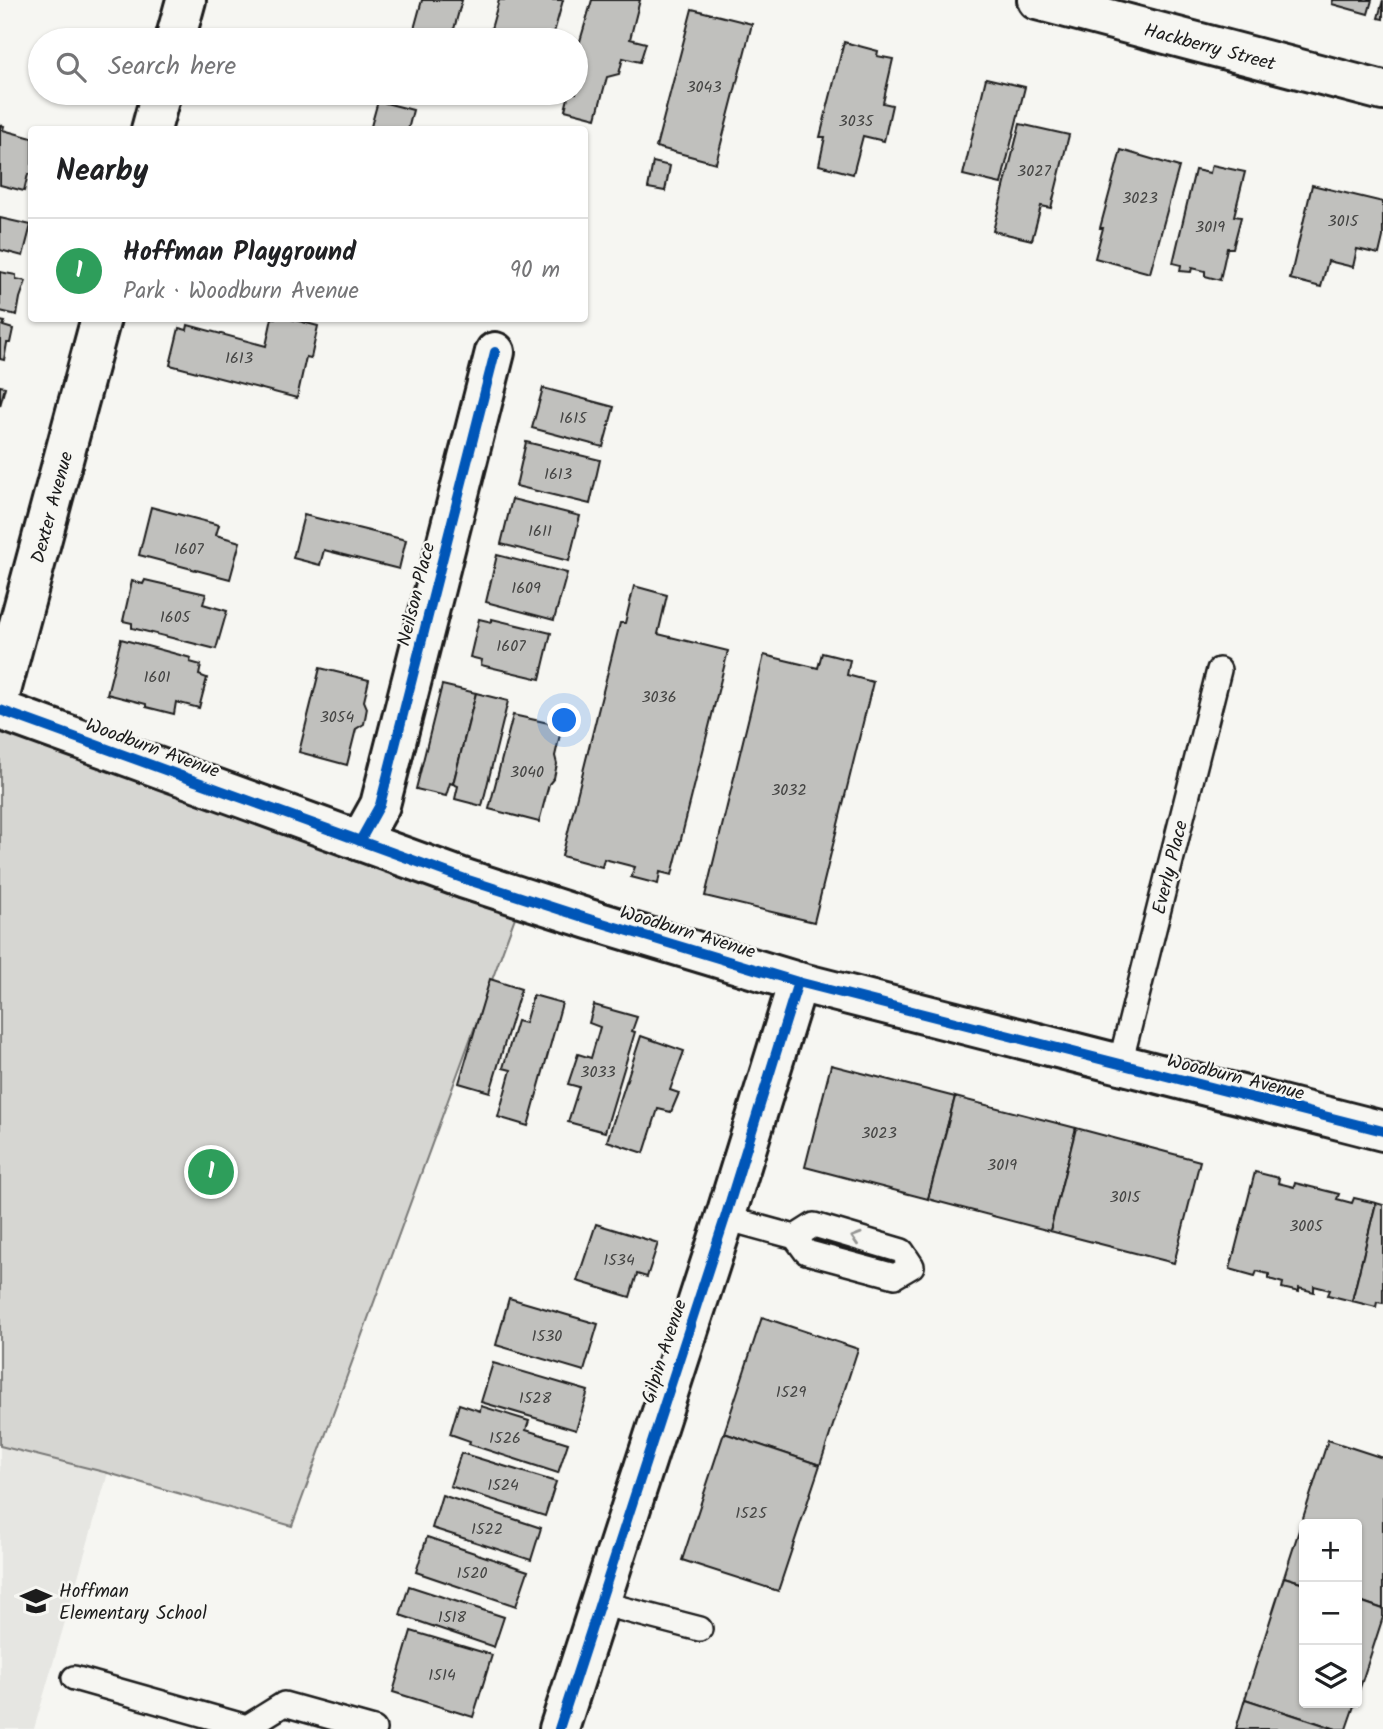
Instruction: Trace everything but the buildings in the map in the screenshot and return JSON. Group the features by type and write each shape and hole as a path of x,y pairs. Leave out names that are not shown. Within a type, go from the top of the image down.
{"street":[{"path":"178,28 186,0"},
{"name":"Hackberry Street","path":"1037,0 1383,91"},
{"path":"152,126 158,105"},
{"name":"Dexter Avenue","path":"0,695 100,322"},
{"name":"Neilson Place","path":"360,841 380,805 495,352"},
{"name":"Woodburn Avenue","path":"0,710 522,898 798,982 1383,1131"},
{"name":"Gilpin Avenue","path":"559,1729 798,982"}],"lane":[{"name":"Everly Place","path":"1120,1065 1219,670"},
{"path":"725,1217 795,1237"},
{"path":"600,1603 700,1629"},
{"path":"74,1678 247,1727 284,1704 373,1729"}],"shaded area":[{"path":"0,710 522,898 292,1526 108,1473 0,1446"},
{"name":"Hoffman Elementary School","path":"0,1446 108,1473 34,1729 0,1729"}],"cycle path":[{"path":"360,841 380,805 495,352"},
{"path":"0,710 465,879 589,919 798,982 1383,1131"},
{"path":"559,1729 725,1218 798,982"}],"place":[{"name":"Hoffman Playground","path":"211,1172"},
{"name":"Hoffman Elementary School","path":"36,1601"}]}
